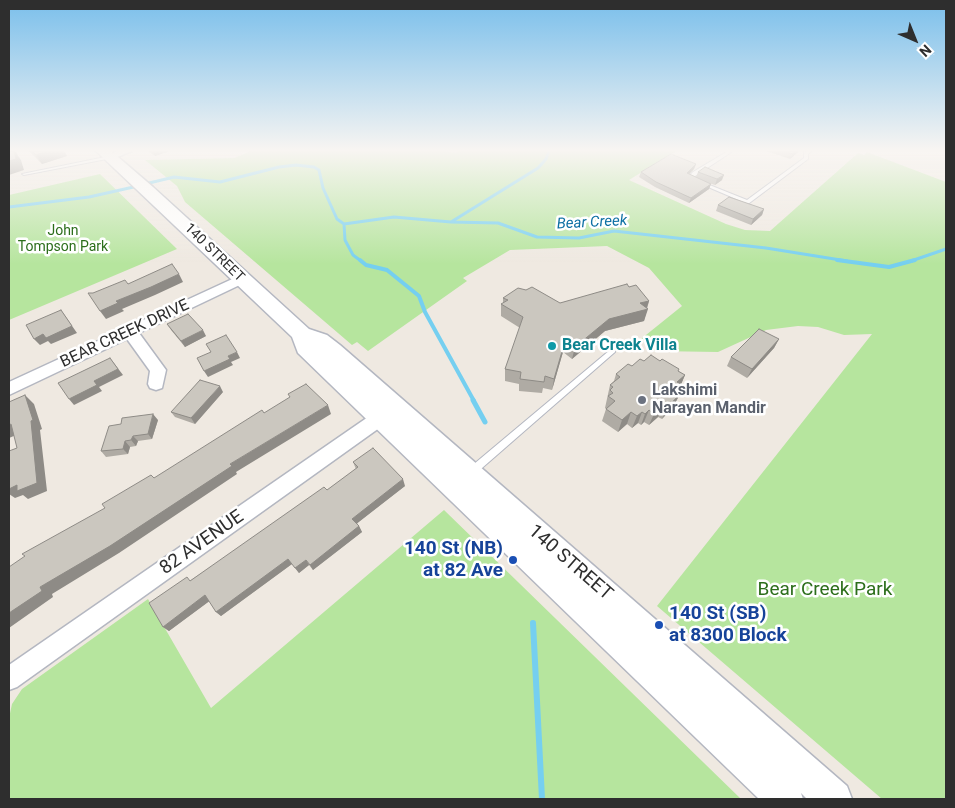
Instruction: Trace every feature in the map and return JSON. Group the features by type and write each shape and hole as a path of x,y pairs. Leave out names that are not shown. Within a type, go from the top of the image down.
{"main road":[{"name":"140 STREET","path":"147,189 241,280 302,334 305,348 469,473 834,799"},
{"name":"140 STREET","path":"388,413 785,799"}],"street":[{"name":"BEAR CREEK DRIVE","path":"9,389 241,280"},
{"path":"130,332 158,370 156,384"},
{"name":"82 AVENUE","path":"9,679 388,413"}],"lane":[{"path":"715,189 748,202 766,189"},
{"path":"469,473 612,352"}],"green space":[{"name":"John Tompson Park","path":"36,189 115,189 177,249 9,320 9,195"},
{"name":"Bear Creek Park","path":"178,189 648,189 726,224 745,230 770,231 818,189 946,189 946,799 882,799 657,606 872,334 844,335 818,327 798,326 766,330 718,352 655,351 641,339 682,306 649,268 607,246 510,250 463,278 467,281 368,351 357,342 352,345 185,202"},
{"path":"444,510 741,799 9,799 9,718 12,704 22,689 148,599 211,708"}],"building":[{"path":"671,189 704,189 691,198"},
{"path":"729,197 764,209 753,219 718,205"},
{"path":"172,264 179,274 116,301 118,303 100,311 88,293 93,293 125,280 128,284"},
{"name":"Bear Creek Villa","path":"627,284 629,287 636,285 649,301 640,303 648,309 609,319 575,347 565,341 554,379 545,376 544,382 520,379 521,372 505,369 523,317 501,304 508,300 503,298 518,288 526,290 532,287 560,303"},
{"path":"61,310 72,326 46,338 43,334 34,339 26,325"},
{"path":"188,314 203,330 181,341 167,324"},
{"path":"759,329 779,339 752,369 731,357"},
{"path":"226,335 237,352 228,356 230,359 204,371 197,358 211,352 206,344"},
{"name":"Lakshimi Narayan Mandir","path":"651,355 679,369 678,371 685,375 677,382 684,386 674,394 678,396 667,408 663,405 654,414 649,410 645,414 642,412 637,416 631,412 622,420 606,409 615,401 608,396 613,393 610,390 613,387 610,385 620,377 616,374 628,364 632,366 640,359 644,361"},
{"path":"110,358 118,369 94,381 97,385 69,399 58,383"},
{"path":"200,380 220,386 191,418 171,412"},
{"path":"306,384 328,405 230,464 232,466 110,546 40,587 42,591 9,613 9,567 25,556 22,554 105,508 102,504 151,475 154,478 262,410 264,413 290,397 288,394"},
{"path":"25,395 33,420 31,421 37,483 17,491 17,485 9,489 9,451 17,448 11,424 9,425 9,402"},
{"path":"153,414 148,434 133,436 131,440 125,441 123,449 101,451 109,426 121,424 122,418"},
{"path":"373,448 403,479 352,519 359,526 310,565 306,560 295,568 288,559 216,612 205,595 163,627 149,603 187,577 190,581 324,487 327,490 358,467 353,462"}],"waterway":[{"name":"Bear Creek","path":"9,207 89,197 126,189"},
{"name":"Bear Creek","path":"323,189 337,219 344,224"},
{"path":"451,222 505,189"},
{"name":"Bear Creek","path":"344,224 394,217 451,222"},
{"name":"Bear Creek","path":"451,222 498,223 537,237 579,238 614,231 766,248 847,261"},
{"path":"344,224 345,240 353,255 361,261"},
{"name":"Bear Creek","path":"911,261 946,249"},
{"path":"360,260 366,265 387,270 419,296 425,312 474,401"},
{"name":"Bear Creek","path":"837,260 889,267 915,260"},
{"path":"473,400 485,422"},
{"path":"533,623 542,799"}],"place":[{"name":"Bear Creek Villa","path":"552,346"},
{"name":"Lakshimi Narayan Mandir","path":"642,400"},
{"name":"140 St (NB) at 82 Ave","path":"513,560"},
{"name":"140 St (SB) at 8300 Block","path":"659,625"}]}
